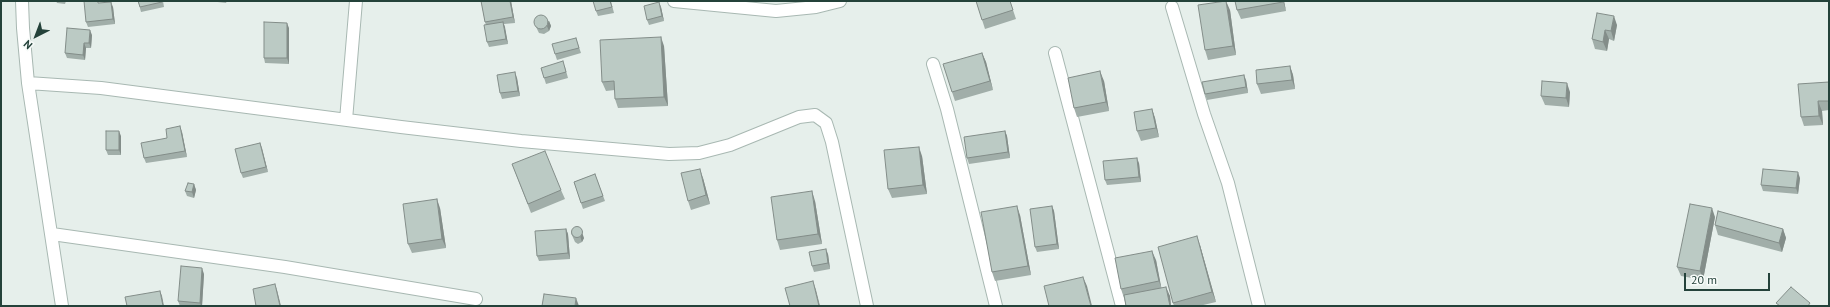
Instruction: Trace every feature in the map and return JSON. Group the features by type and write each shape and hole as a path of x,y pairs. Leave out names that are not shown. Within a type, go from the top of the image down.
{"street":[{"path":"22,1 22,28 28,83 62,306"},
{"path":"346,120 356,1"},
{"path":"674,1 776,11 816,7 840,1"},
{"path":"1172,7 1204,114 1228,182 1259,306"},
{"path":"1055,53 1122,306"},
{"path":"933,64 947,109 996,306"},
{"path":"28,83 101,88 536,143 669,154 699,153 730,145 799,117 815,115 826,122 832,142 868,306"},
{"path":"52,234 285,266 476,299"}],"building":[{"path":"84,1 98,1 98,3 111,2 113,19 86,22"},
{"path":"138,1 162,1 162,2 140,7"},
{"path":"481,1 510,1 513,17 485,22"},
{"path":"593,1 610,1 612,7 596,11"},
{"path":"976,1 1010,1 1013,10 982,20"},
{"path":"1226,1 1233,46 1205,50 1198,5"},
{"path":"1235,1 1283,1 1283,2 1237,10"},
{"path":"659,2 662,16 647,20 644,6"},
{"path":"1597,13 1614,16 1611,31 1605,30 1603,42 1592,39"},
{"path":"541,15 546,17 548,22 546,27 541,29 536,27 534,22 536,17"},
{"path":"264,22 287,23 287,58 264,58"},
{"path":"503,22 506,39 487,42 484,25"},
{"path":"67,28 90,30 89,43 84,43 83,55 65,53"},
{"path":"661,37 664,97 615,99 614,81 602,82 600,40"},
{"path":"576,38 579,48 555,54 552,44"},
{"path":"982,53 990,81 952,92 943,64"},
{"path":"563,61 566,72 544,78 541,68"},
{"path":"1290,66 1292,80 1257,84 1256,70"},
{"path":"1100,71 1106,102 1074,108 1068,78"},
{"path":"515,72 518,91 500,93 497,75"},
{"path":"1244,75 1246,87 1205,94 1202,82"},
{"path":"1542,81 1567,83 1566,98 1541,96"},
{"path":"1829,82 1829,101 1818,101 1819,116 1801,117 1798,84"},
{"path":"1152,109 1156,128 1137,131 1134,112"},
{"path":"180,126 185,151 144,158 141,143 167,138 166,129"},
{"path":"106,131 119,131 119,150 106,150"},
{"path":"1005,131 1008,152 967,158 964,137"},
{"path":"260,143 266,167 241,173 235,149"},
{"path":"919,147 923,185 888,189 884,150"},
{"path":"545,151 561,190 528,204 512,164"},
{"path":"1137,158 1139,177 1105,180 1103,161"},
{"path":"700,169 706,195 688,201 681,173"},
{"path":"1763,169 1798,172 1796,188 1761,185"},
{"path":"595,174 603,196 581,203 574,182"},
{"path":"188,183 194,184 192,192 185,191"},
{"path":"812,191 818,234 777,240 771,197"},
{"path":"437,199 442,239 408,244 403,204"},
{"path":"1690,204 1712,208 1700,271 1677,267"},
{"path":"1017,206 1028,266 992,272 981,212"},
{"path":"1052,206 1057,244 1035,247 1030,209"},
{"path":"1718,211 1783,229 1779,243 1715,225"},
{"path":"575,227 579,227 581,228 581,236 575,237 572,234 572,230"},
{"path":"566,229 568,253 537,256 535,231"},
{"path":"1197,236 1212,292 1173,303 1158,247"},
{"path":"826,249 828,263 812,266 809,252"},
{"path":"1152,251 1159,281 1121,289 1115,258"},
{"path":"181,266 202,268 200,303 178,301"},
{"path":"1083,277 1091,306 1049,306 1044,286"},
{"path":"813,281 819,306 790,306 785,288"},
{"path":"275,284 280,306 256,306 253,289"},
{"path":"1166,287 1170,306 1126,306 1124,295"},
{"path":"1791,287 1810,303 1808,306 1780,306 1776,303"},
{"path":"160,291 163,306 127,306 125,297"},
{"path":"544,294 576,298 575,306 542,306"}]}
